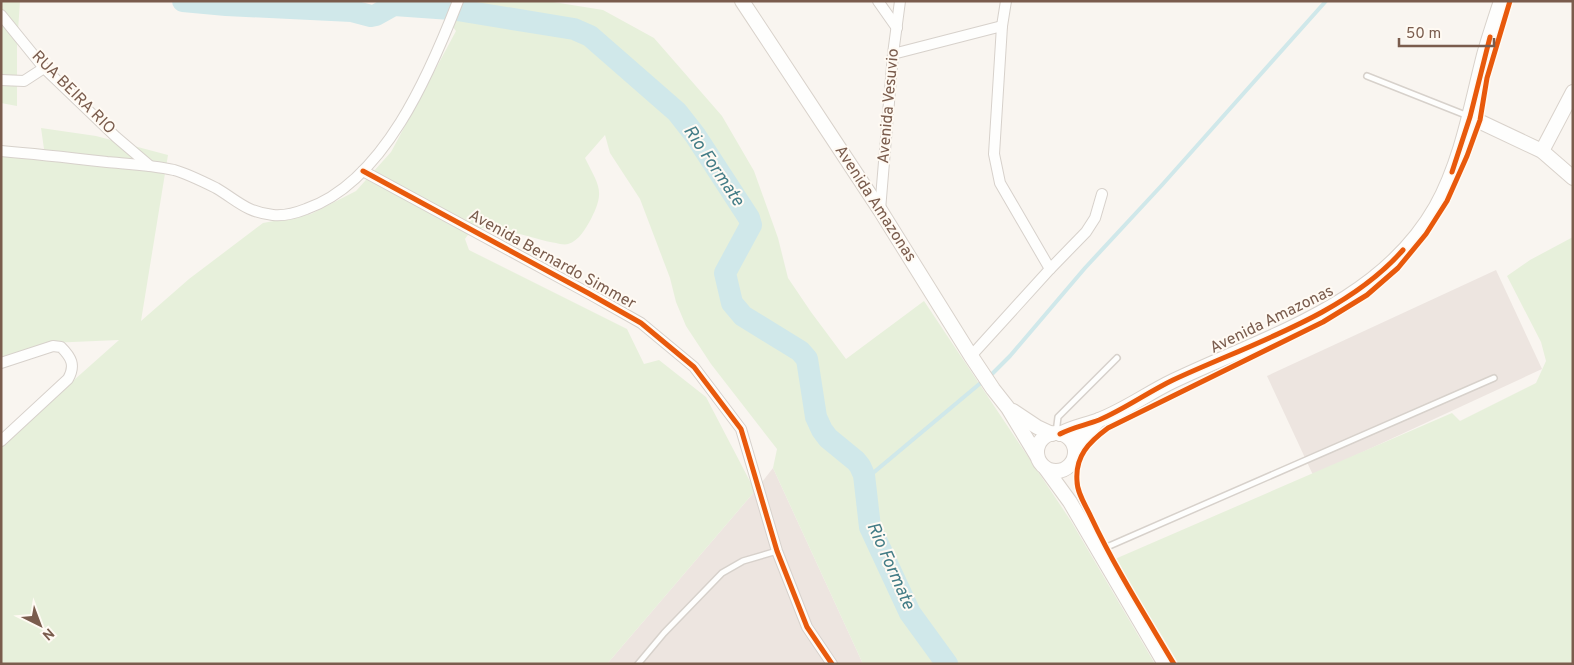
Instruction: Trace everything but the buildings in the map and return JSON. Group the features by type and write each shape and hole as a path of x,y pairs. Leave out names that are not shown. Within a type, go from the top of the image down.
{"street":[{"path":"1,151 150,166 176,171 216,188 239,204 256,212 276,216 294,214 316,206 340,191 363,171 383,148 401,123 447,30 458,1"},
{"name":"Avenida Amazonas","path":"742,1 880,210 971,356 1008,408 1037,456"},
{"path":"878,1 897,28"},
{"name":"Avenida Vesuvio","path":"880,210 900,1"},
{"path":"1006,1 1002,26 994,154 1000,183 1050,269"},
{"name":"Avenida Amazonas","path":"1008,408 1031,424 1056,434 1099,420 1172,381 1323,312 1350,296 1373,279 1420,231 1436,206 1452,173 1470,117 1484,54 1501,1"},
{"name":"RUA BEIRA RIO","path":"1,15 44,68 116,137 150,166"},
{"path":"894,54 1002,26"},
{"path":"1,80 24,80 44,68"},
{"path":"1542,151 1573,92"},
{"path":"1470,117 1542,151 1573,178"},
{"name":"Avenida Bernardo Simmer","path":"363,171 641,323 694,367 741,428 777,551 807,627 832,664"},
{"path":"971,356 1086,232 1094,218 1102,194"},
{"path":"1,363 53,346 61,347 68,354 72,362 73,371 68,378 1,441"},
{"name":"Avenida Amazonas","path":"1075,452 1080,440 1099,420"},
{"path":"1046,468 1057,471 1068,467 1074,458 1075,452 1070,440 1056,434 1045,437 1037,448 1037,456 1040,463 1046,468 1070,502 1165,664"},
{"path":"1068,467 1070,502"}],"lane":[{"path":"1367,76 1470,117"},
{"path":"1056,434 1058,417 1117,358"},
{"path":"1098,551 1494,378"},
{"path":"638,664 664,633 722,573 743,561 777,551"}],"shaded area":[{"path":"1496,270 1542,369 1313,475 1267,376"},
{"path":"773,468 863,664 607,664 755,491"}],"green space":[{"path":"1,1 20,1 17,46 17,106 1,103"},
{"path":"225,1 547,1 603,10 654,38 722,116 754,171 778,238 788,278 846,359 924,301 1071,521 1155,664 863,664 773,468 777,449 711,364 686,326 640,199 610,153 605,135 585,158 597,182 599,194 596,209 591,219 576,240 568,244 562,244 501,230 480,228 473,230 465,239 469,250 627,329 644,364 659,360 706,397 755,491 607,664 1,664 1,447 119,340 49,343 1,358 1,148 44,149 41,128 96,136 168,155 141,321 189,279 263,223 311,214 356,191 391,152 456,31 453,27 461,2"},
{"path":"1573,237 1573,664 1178,664 1115,559 1452,413 1460,421 1536,383 1546,361 1541,342 1507,276 1530,260"}],"waterway":[{"name":"Rio Formate","path":"183,1 352,11 371,16 394,5 451,9 574,29 590,36 677,112 695,135 749,218 751,225 725,273 732,303 743,316 800,351 807,359 816,417 828,438 860,466 864,475 870,527 910,613 947,664"},
{"path":"989,377 1010,356 1085,268 1162,185 1326,1"},
{"path":"864,475 873,473 983,381"}],"cycle path":[{"path":"1174,664 1120,573 1082,499 1077,481 1078,464 1081,457 1089,444 1108,428 1323,322 1367,295 1398,268 1426,234 1447,201 1467,156 1480,120 1487,78 1510,1"},
{"path":"1452,172 1470,117 1490,37"},
{"path":"363,171 641,323 694,367 741,429 777,551 807,627 832,664"},
{"path":"1060,434 1109,416 1173,380 1265,340 1325,310 1354,293 1380,273 1403,250"}]}
